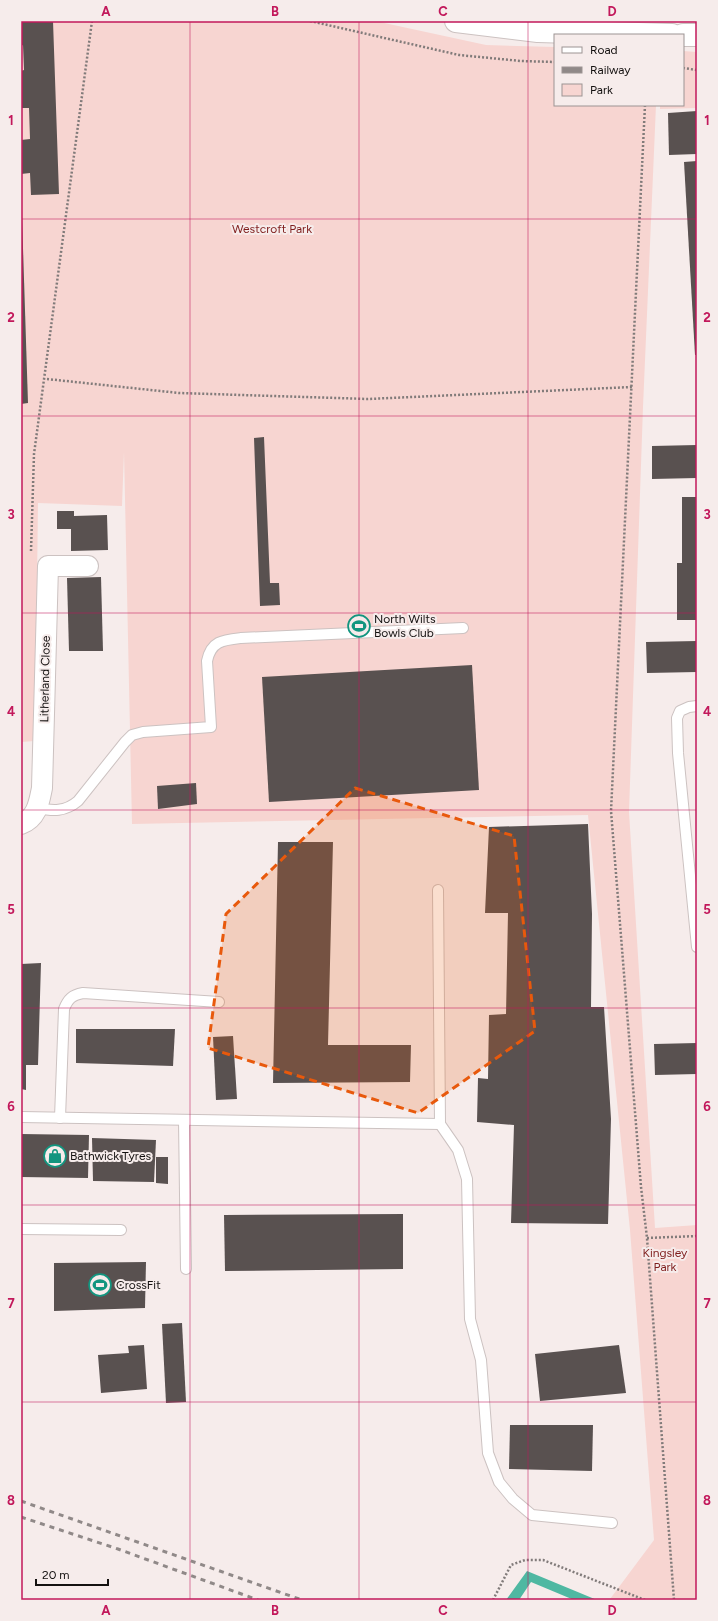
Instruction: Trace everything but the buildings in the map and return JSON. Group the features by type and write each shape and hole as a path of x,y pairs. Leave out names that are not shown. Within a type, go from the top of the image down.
{"main road":[{"path":"456,21 538,31 638,34"},
{"path":"684,35 697,36"}],"street":[{"name":"Litherland Close","path":"21,824 31,819 37,808 43,782 48,566 88,566"}],"lane":[{"path":"37,808 57,811 72,806 78,802 132,735 143,732 211,727 207,661 208,653 217,643 241,638 463,628"},
{"path":"697,706 689,707 680,711 677,718 678,753 697,947"},
{"path":"438,890 440,1124 458,1150 467,1179 470,1319 481,1360 488,1453 500,1482 513,1499 532,1515 612,1523"},
{"path":"60,1118 64,1009 67,1001 72,996 83,993 219,1002"},
{"path":"21,1117 440,1124"},
{"path":"184,1120 186,1269"},
{"path":"21,1229 121,1230"}],"path":[{"path":"31,555 34,454 92,21"},
{"path":"310,21 459,55 521,61 554,62"},
{"path":"684,68 697,70"},
{"path":"645,106 612,811 640,1179 647,1238 674,1600"},
{"path":"47,379 179,393 368,399 632,387"},
{"path":"647,1238 697,1236"},
{"path":"493,1600 511,1565 526,1560 543,1560 645,1600"}],"highlighted area":[{"path":"355,788 514,836 535,1031 418,1113 208,1048 226,914"}],"green space":[{"path":"21,21 375,21 486,45 554,47 554,106 656,106 643,407 629,812 655,1228 697,1225 697,1600 610,1599 654,1540 630,1230 588,815 132,824 124,452 122,506 38,503 35,741 21,742"},
{"path":"684,51 697,52 697,108 660,109 660,106 684,106"}],"shaded area":[{"path":"527,1571 597,1600 574,1600 531,1582 519,1600 506,1600"}],"railway":[{"path":"21,1501 302,1600"},
{"path":"21,1517 118,1549 258,1600"}],"place":[{"name":"North Wilts Bowls Club","path":"359,626"},
{"name":"Bathwick Tyres","path":"55,1156"},
{"name":"CrossFit","path":"100,1285"}],"park label":[{"name":"Westcroft Park","path":"272,229"},
{"name":"Kingsley Park","path":"665,1260"}]}
